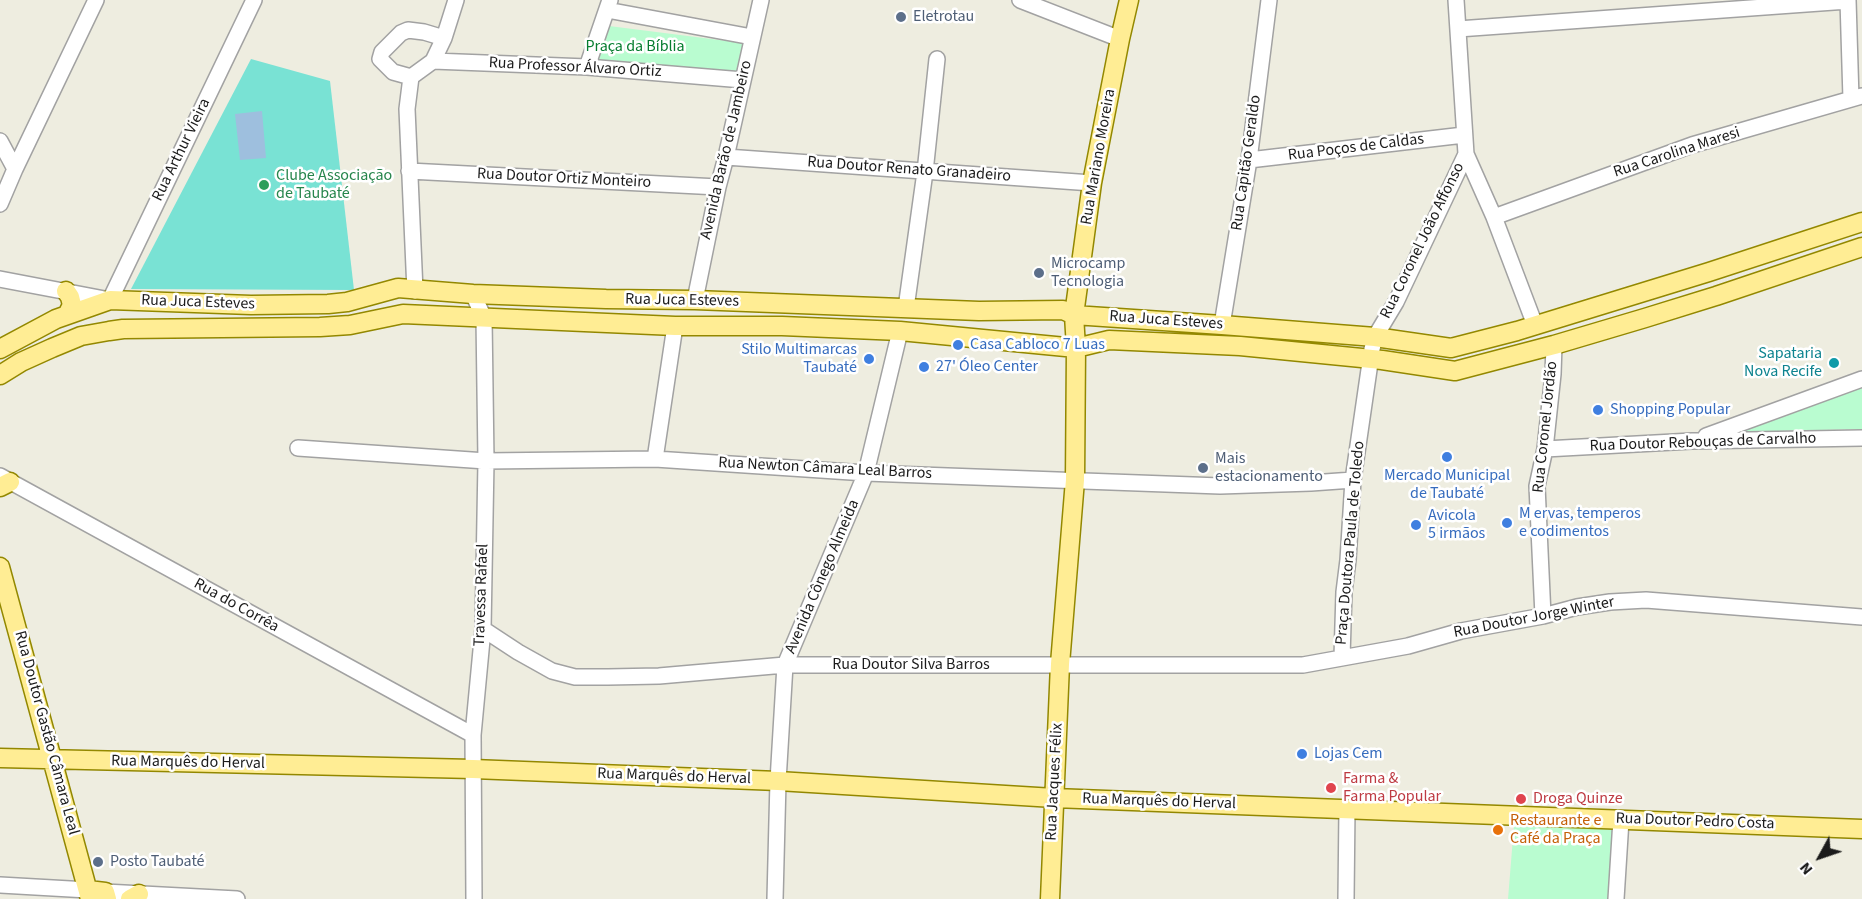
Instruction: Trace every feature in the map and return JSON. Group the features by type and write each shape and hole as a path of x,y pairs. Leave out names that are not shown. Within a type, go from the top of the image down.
{"main road":[{"name":"Rua Mariano Moreira","path":"1076,348 1074,315 1092,183 1129,0"},
{"name":"Rua Juca Esteves","path":"0,350 36,328 110,300 320,305 347,302 398,288 473,294 979,311 1063,310 1074,315 1375,338 1451,348 1709,272 1862,222"},
{"name":"Rua Juca Esteves","path":"0,375 21,362 81,336 109,331 320,327 350,325 403,314 675,326 782,326 900,331 1076,348 1109,340 1240,346 1370,358 1455,371 1645,318 1862,247"},
{"path":"421,290 428,315"},
{"path":"66,291 72,304 67,315"},
{"path":"1638,293 1645,318"},
{"path":"585,322 584,310 587,298"},
{"path":"1060,664 1075,480 1076,348"},
{"name":"Rua Doutor Gastão Câmara Leal","path":"0,567 54,760 98,895"},
{"name":"Rua Jacques Félix","path":"1050,899 1060,664"},
{"name":"Rua Marquês do Herval","path":"0,758 473,769 778,781 1054,798 1347,808"},
{"name":"Rua Doutor Pedro Costa","path":"1347,808 1862,829"}],"street":[{"path":"0,204 96,0"},
{"name":"Rua Arthur Vieira","path":"110,300 254,0"},
{"path":"444,38 408,30 401,33 382,52 380,59 393,72 411,76 433,61 444,38 456,0"},
{"name":"Avenida Barão de Jambeiro","path":"694,300 761,0"},
{"path":"1020,0 1120,39"},
{"name":"Rua Capitão Geraldo","path":"1222,325 1249,160 1269,0"},
{"name":"Rua Coronel João Affonso","path":"1370,358 1375,338 1396,302 1466,154 1456,0"},
{"path":"1458,29 1848,1 1856,98"},
{"path":"587,67 608,5 752,37"},
{"path":"906,308 925,172 937,59"},
{"name":"Rua Professor Álvaro Ortiz","path":"433,61 587,67 743,80"},
{"path":"411,76 406,110 421,290"},
{"name":"Rua Carolina Maresi","path":"1494,217 1692,146 1856,98"},
{"name":"Rua Poços de Caldas","path":"1249,160 1464,135"},
{"path":"1,145 15,169"},
{"path":"1466,154 1494,217 1535,325"},
{"name":"Rua Doutor Renato Granadeiro","path":"726,157 1092,183"},
{"name":"Rua Doutor Ortiz Monteiro","path":"410,171 718,187"},
{"path":"0,279 110,300"},
{"name":"Travessa Rafael","path":"473,294 484,318 486,461 483,629 472,735 474,899"},
{"path":"655,459 675,326"},
{"name":"Avenida Cônego Almeida","path":"775,899 778,781 786,665 866,473 900,331"},
{"name":"Rua Coronel Jordão","path":"1543,616 1537,486 1545,449 1554,345"},
{"name":"Praça Doutora Paula de Toledo","path":"1346,656 1344,592 1353,480 1370,358"},
{"path":"1692,441 1862,379"},
{"name":"Rua Doutor Rebouças de Carvalho","path":"1545,449 1692,441 1862,438"},
{"name":"Rua Newton Câmara Leal Barros","path":"298,448 486,461 655,459 866,473 1221,486 1353,480"},
{"name":"Rua do Corrêa","path":"3,482 472,735"},
{"name":"Rua Doutor Jorge Winter","path":"1346,656 1408,646 1461,631 1610,602 1646,600 1862,616"},
{"name":"Rua Doutor Silva Barros","path":"483,629 552,671 575,676 659,676 786,665 1304,665 1346,656"},
{"path":"1346,899 1347,808"},
{"path":"1616,899 1621,820"},
{"path":"0,885 98,895 237,899"}],"green space":[{"name":"Praça da Bíblia","path":"609,26 743,43 737,75 594,61"},
{"path":"1862,387 1862,429 1735,432"},
{"path":"1553,824 1617,830 1615,899 1508,899 1514,825"}],"shaded area":[{"name":"Clube Associação de Taubaté","path":"251,59 330,81 354,290 131,289"},
{"path":"262,111 266,158 240,160 235,114"}],"place":[{"name":"Eletrotau","path":"901,17"},
{"name":"Clube Associação de Taubaté","path":"264,185"},
{"name":"Microcamp Tecnologia","path":"1039,273"},
{"name":"Casa Cabloco 7 Luas","path":"958,345"},
{"name":"Stilo Multimarcas Taubaté","path":"869,359"},
{"name":"Sapataria Nova Recife","path":"1834,363"},
{"name":"27' Óleo Center","path":"924,367"},
{"name":"Shopping Popular","path":"1598,410"},
{"name":"Mercado Municipal de Taubaté","path":"1447,457"},
{"name":"Mais estacionamento","path":"1203,468"},
{"name":"M ervas, temperos e codimentos","path":"1507,523"},
{"name":"Avicola 5 irmãos","path":"1416,525"},
{"name":"Lojas Cem","path":"1302,754"},
{"name":"Farma & Farma Popular","path":"1331,788"},
{"name":"Droga Quinze","path":"1521,799"},
{"name":"Restaurante e Café da Praça","path":"1498,830"},
{"name":"Posto Taubaté","path":"98,862"}]}
